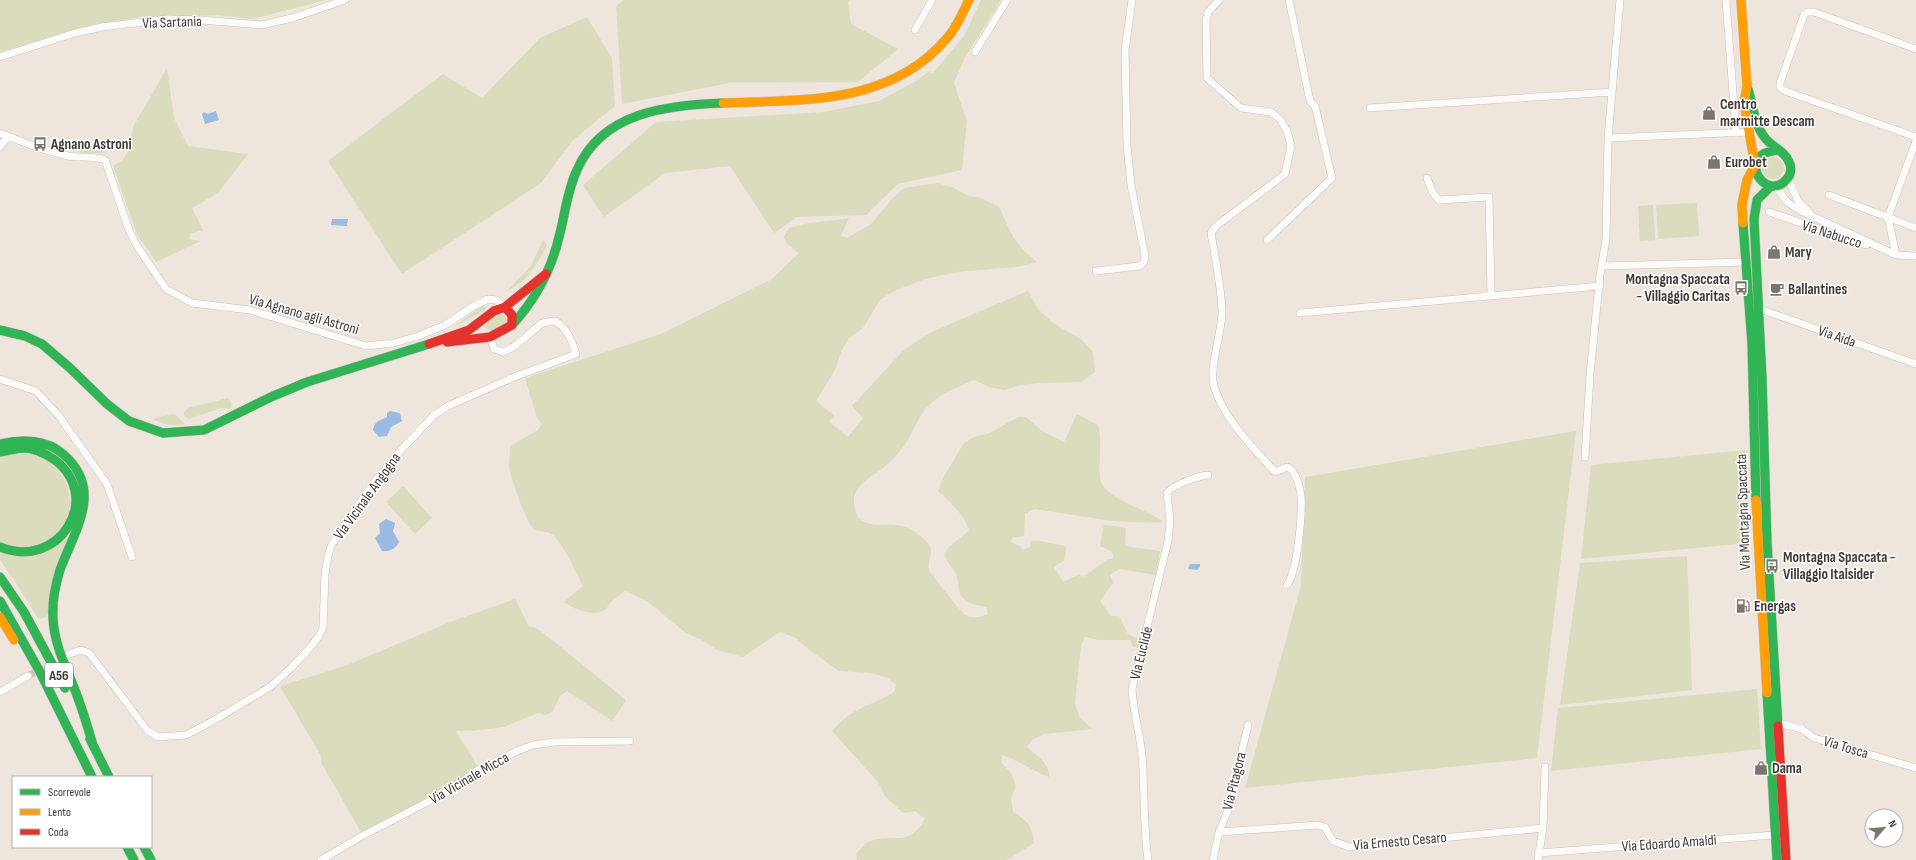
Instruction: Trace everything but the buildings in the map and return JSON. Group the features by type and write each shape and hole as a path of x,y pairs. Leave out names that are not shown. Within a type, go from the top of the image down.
{"main road":[{"path":"436,343 491,337 512,325 539,292 547,273 558,245 571,183 578,165 586,153 602,135 622,121 657,108 798,101 858,93 886,84 905,75 926,60 949,38 969,0"},
{"path":"1741,0 1747,86 1756,120 1765,138 1787,156 1790,161 1791,167 1788,178"},
{"path":"1747,86 1744,103 1757,177 1760,181 1773,186"},
{"name":"Via Montagna Spaccata","path":"1777,860 1758,553 1752,344 1742,205 1747,180 1760,154 1765,151 1778,150"},
{"name":"Via Montagna Spaccata","path":"1786,860 1767,542 1762,378 1757,308 1754,210 1760,195 1788,178"},
{"path":"0,330 25,336 42,344 70,368 107,404 129,421 163,433 177,433 204,430 215,426 271,397 307,382 436,343 469,330 494,311 504,307 547,273"},
{"path":"504,307 514,316 512,325"},
{"path":"484,319 482,330 491,337"},
{"path":"0,444 19,440 49,445 62,453 72,462 81,477 85,493 85,508 80,525 60,571 55,591 53,617 57,644 63,664 76,693 93,745"},
{"path":"0,452 9,449 30,449 42,451 52,456 70,475 76,501 75,511 68,529 52,544 30,552 14,551 0,547"},
{"name":"A56","path":"0,577 24,612 51,659 108,776"},
{"name":"A56","path":"0,601 40,672 92,776"},
{"path":"0,617 14,641 40,672"},
{"path":"128,848 134,860"},
{"path":"145,848 151,860"}],"street":[{"name":"Via Sartania","path":"0,56 75,33 102,27 167,20 201,20 262,26 292,18 345,0"},
{"path":"915,30 932,0"},
{"path":"975,52 1007,0"},
{"path":"1096,271 1140,266 1144,262 1145,256 1130,185 1127,146 1125,50 1132,0"},
{"path":"1219,0 1208,12 1206,21 1207,78 1242,108 1271,112 1280,119 1287,131 1290,146 1285,174 1216,226 1211,233 1222,312 1221,333 1214,366 1213,385 1223,406 1248,442 1275,472 1287,467 1292,470 1299,484 1301,495 1300,512 1294,567 1292,577 1287,585"},
{"path":"1266,240 1332,178 1315,106 1310,101 1289,0"},
{"path":"1585,457 1590,374 1606,239 1608,138 1620,0"},
{"path":"1726,0 1736,133"},
{"path":"1916,49 1814,12 1807,12 1804,15 1780,83 1780,87 1785,91 1916,137"},
{"path":"1370,108 1612,92"},
{"path":"1608,138 1748,132"},
{"name":"Via Agnano agli Astroni","path":"0,133 53,153 84,159 100,158 105,160 129,230 141,252 166,289 192,303 250,310 366,346 394,343 445,325 472,307 488,299"},
{"path":"0,147 8,136"},
{"path":"1896,255 1888,217 1916,141"},
{"path":"1427,178 1432,193 1439,200 1489,197 1491,296"},
{"name":"Via Nabucco","path":"1788,178 1798,201 1814,216"},
{"name":"Via Nabucco","path":"1773,186 1789,204 1896,255 1916,256"},
{"path":"1830,196 1916,228"},
{"name":"Via Nabucco","path":"1769,212 1916,261"},
{"path":"1602,266 1746,262"},
{"path":"1300,313 1600,286"},
{"path":"488,299 497,300 504,307"},
{"path":"488,299 495,306 494,311"},
{"name":"Via Aida","path":"1757,308 1916,364"},
{"name":"Via Vicinale Angogna","path":"67,655 81,650 89,653 147,730 158,737 186,735 270,687 291,668 319,636 324,618 328,556 332,544 371,486 401,450 434,415 448,406 514,376 576,354 574,346 563,328 554,321 542,323 515,346 503,352 494,350 491,337"},
{"path":"0,379 36,391 60,416 107,484 132,557"},
{"name":"Via Euclide","path":"1148,860 1144,816 1144,777 1140,737 1133,706 1132,689 1168,541 1170,520 1167,492 1190,480 1208,475"},
{"path":"0,692 28,676"},
{"name":"Via Tosca","path":"1779,723 1802,729 1814,738 1916,768"},
{"name":"Via Pitagora","path":"1213,860 1219,832 1234,796 1248,725"},
{"name":"Via Vicinale Micca","path":"321,860 360,837 449,791 478,770 517,751 533,745 554,742 630,741"},
{"path":"1538,857 1542,828 1545,767"},
{"name":"Via Ernesto Cesaro","path":"1219,832 1318,825 1325,827 1333,841 1349,846 1542,828"},
{"name":"Via Edoardo Amaldi","path":"1538,857 1775,835"}],"green space":[{"path":"0,0 326,0 252,19 219,15 141,17 79,28 0,52"},
{"path":"624,0 850,0 848,2 851,24 898,49 858,82 729,83 622,104 616,6"},
{"path":"981,0 1001,0 964,59 954,83 967,121 962,170 898,184 866,215 797,217 774,233 730,166 665,173 604,217 583,185 656,122 823,112 879,101 916,81 930,71 931,74 934,72 964,36"},
{"path":"587,17 612,58 615,106 573,140 541,183 402,274 328,161 443,74 482,98 540,38"},
{"path":"167,68 174,118 188,146 248,154 218,193 192,208 203,230 190,234 189,239 201,241 156,262 137,234 113,166 123,160 129,150 133,127"},
{"path":"102,144 103,150 106,153 81,153 76,150 80,147"},
{"path":"1773,157 1781,160 1784,168 1781,176 1773,179 1765,176 1762,168 1765,160"},
{"path":"937,183 952,187 967,195 983,199 999,207 1013,237 1023,250 1037,262 1017,267 956,272 925,279 894,291 880,300 863,328 849,338 841,352 836,368 816,401 834,415 829,422 848,437 863,418 852,406 902,352 930,333 1028,291 1038,309 1053,323 1082,340 1093,352 1095,372 1081,382 1037,383 1020,385 1005,390 989,387 974,380 941,396 931,403 923,412 897,455 887,465 866,480 857,490 854,502 856,512 860,519 866,523 906,527 918,534 926,541 931,549 929,570 963,613 974,617 988,614 986,607 970,603 962,597 959,591 955,571 949,564 945,555 947,549 969,530 964,519 952,504 938,491 944,476 964,443 974,437 990,433 1018,417 1026,417 1042,431 1064,442 1077,414 1098,425 1100,438 1100,478 1103,485 1117,498 1162,521 1160,523 1112,521 1034,509 1025,514 1024,536 1013,537 1010,541 1021,547 1022,550 1030,547 1032,541 1035,540 1065,546 1064,561 1054,567 1063,582 1080,574 1083,577 1106,560 1112,559 1114,556 1111,551 1100,546 1104,525 1126,528 1125,546 1160,551 1156,575 1120,569 1110,575 1113,583 1100,601 1111,616 1119,616 1128,634 1142,641 1140,648 1133,647 1130,640 1098,640 1085,637 1081,645 1075,704 1080,718 1093,729 1044,734 1032,740 1027,747 1045,763 1049,772 1049,777 1002,755 1002,763 1011,773 1016,786 1011,798 1013,812 1028,824 1032,832 1034,843 1007,860 857,860 856,854 868,842 879,839 907,837 919,828 925,819 915,811 903,813 885,796 878,782 832,731 846,717 859,709 891,694 895,690 896,684 887,678 871,673 839,671 808,649 796,638 780,632 743,657 717,650 702,640 686,633 647,601 625,591 612,601 606,609 600,612 595,613 583,611 568,605 564,602 583,586 567,554 554,536 552,534 534,529 529,523 510,472 510,446 538,430 542,424 537,418 525,378 661,334 772,279 799,253 787,244 784,237 789,228 804,224 849,218 841,236 847,238 871,224 892,199 904,188"},
{"path":"1697,203 1699,236 1658,239 1656,205"},
{"path":"1653,205 1655,240 1640,241 1638,206"},
{"path":"543,240 547,245 531,272 515,287 507,291 531,266"},
{"path":"483,305 486,307 485,310 453,327"},
{"path":"500,314 506,316 507,319 503,326 492,330 485,328 489,321"},
{"path":"228,398 232,404 230,409 221,408 189,419 184,416 184,412 188,408"},
{"path":"173,414 185,424 168,424 153,419"},
{"path":"1576,431 1537,758 1245,788 1301,585 1305,477"},
{"path":"1747,450 1748,543 1581,559 1591,465"},
{"path":"11,453 33,454 40,456 52,464 60,473 68,490 70,506 66,520 58,533 47,542 33,547 17,547 0,542 0,457"},
{"path":"403,486 432,518 415,534 386,502"},
{"path":"68,538 47,616 41,619 37,617 21,590 0,560 0,552 12,556"},
{"path":"1687,556 1692,690 1560,705 1580,563"},
{"path":"515,599 529,627 534,627 542,632 626,700 612,721 567,691 560,696 553,711 546,715 538,713 504,727 471,731 456,731 478,767 447,789 361,832 322,764 321,756 280,686 345,666 450,622"},
{"path":"1757,689 1761,749 1551,771 1558,708"}],"water":[{"path":"216,111 219,120 205,124 202,114 204,112 208,114"},
{"path":"332,219 348,219 347,226 331,225"},
{"path":"390,411 400,413 402,421 391,427 387,436 379,437 373,430 375,424 387,417 387,413"},
{"path":"386,519 395,523 393,531 399,542 392,550 382,551 375,538 380,533 379,524"},
{"path":"1190,564 1200,564 1200,567 1197,570 1188,569"}],"tunnel":[{"path":"28,676 54,662"}],"traffic: fast":[{"path":"1748,89 1756,121 1761,133 1785,155 1791,166 1787,179 1779,185 1770,186 1763,182 1758,175 1756,168 1757,160 1765,153 1778,150"},
{"path":"512,325 535,295 547,273 556,250 568,195 577,170 588,151 602,135 619,124 638,116 659,110 680,106 723,103"},
{"path":"1771,186 1757,200 1754,219 1762,378 1767,542 1778,726"},
{"path":"1743,223 1752,344 1756,500"},
{"path":"0,330 25,336 42,344 70,368 107,404 129,421 163,433 204,430 271,397 307,382 429,344"},
{"path":"0,444 25,441 49,445 63,454 76,468 82,482 84,496 82,511 78,526 58,576 53,600 53,618 55,636 60,652 79,700 93,745"},
{"path":"0,452 18,448 28,448 48,456 55,460 69,476 75,493 75,511 68,527 56,540 40,549 21,552 0,547"},
{"path":"0,577 24,612 65,688"},
{"path":"0,601 40,672 92,776"},
{"path":"1767,693 1777,860"},
{"path":"90,739 108,776"},
{"path":"128,848 134,860"},
{"path":"145,848 151,860"}],"traffic: slow":[{"path":"723,103 815,99 873,87 900,76 926,59 948,37 960,19 969,0"},
{"path":"1741,0 1747,86 1744,103 1755,165 1747,180 1742,205 1743,223"},
{"path":"1756,500 1767,693"},
{"path":"0,617 14,640"}],"traffic: jam":[{"path":"429,344 469,330 494,311 505,307 546,274"},
{"path":"447,342 490,337 512,325 512,315 505,307"},
{"path":"1778,726 1786,860"}],"place":[{"name":"Centro marmitte Descam","path":"1709,113"},
{"name":"Agnano Astroni","path":"40,144"},
{"name":"Eurobet","path":"1714,162"},
{"name":"Mary","path":"1774,252"},
{"name":"Montagna Spaccata - Villaggio Caritas","path":"1741,288"},
{"name":"Ballantines","path":"1777,289"},
{"name":"Montagna Spaccata - Villaggio Italsider","path":"1772,566"},
{"name":"Energas","path":"1743,606"},
{"name":"Dama","path":"1761,768"}]}
